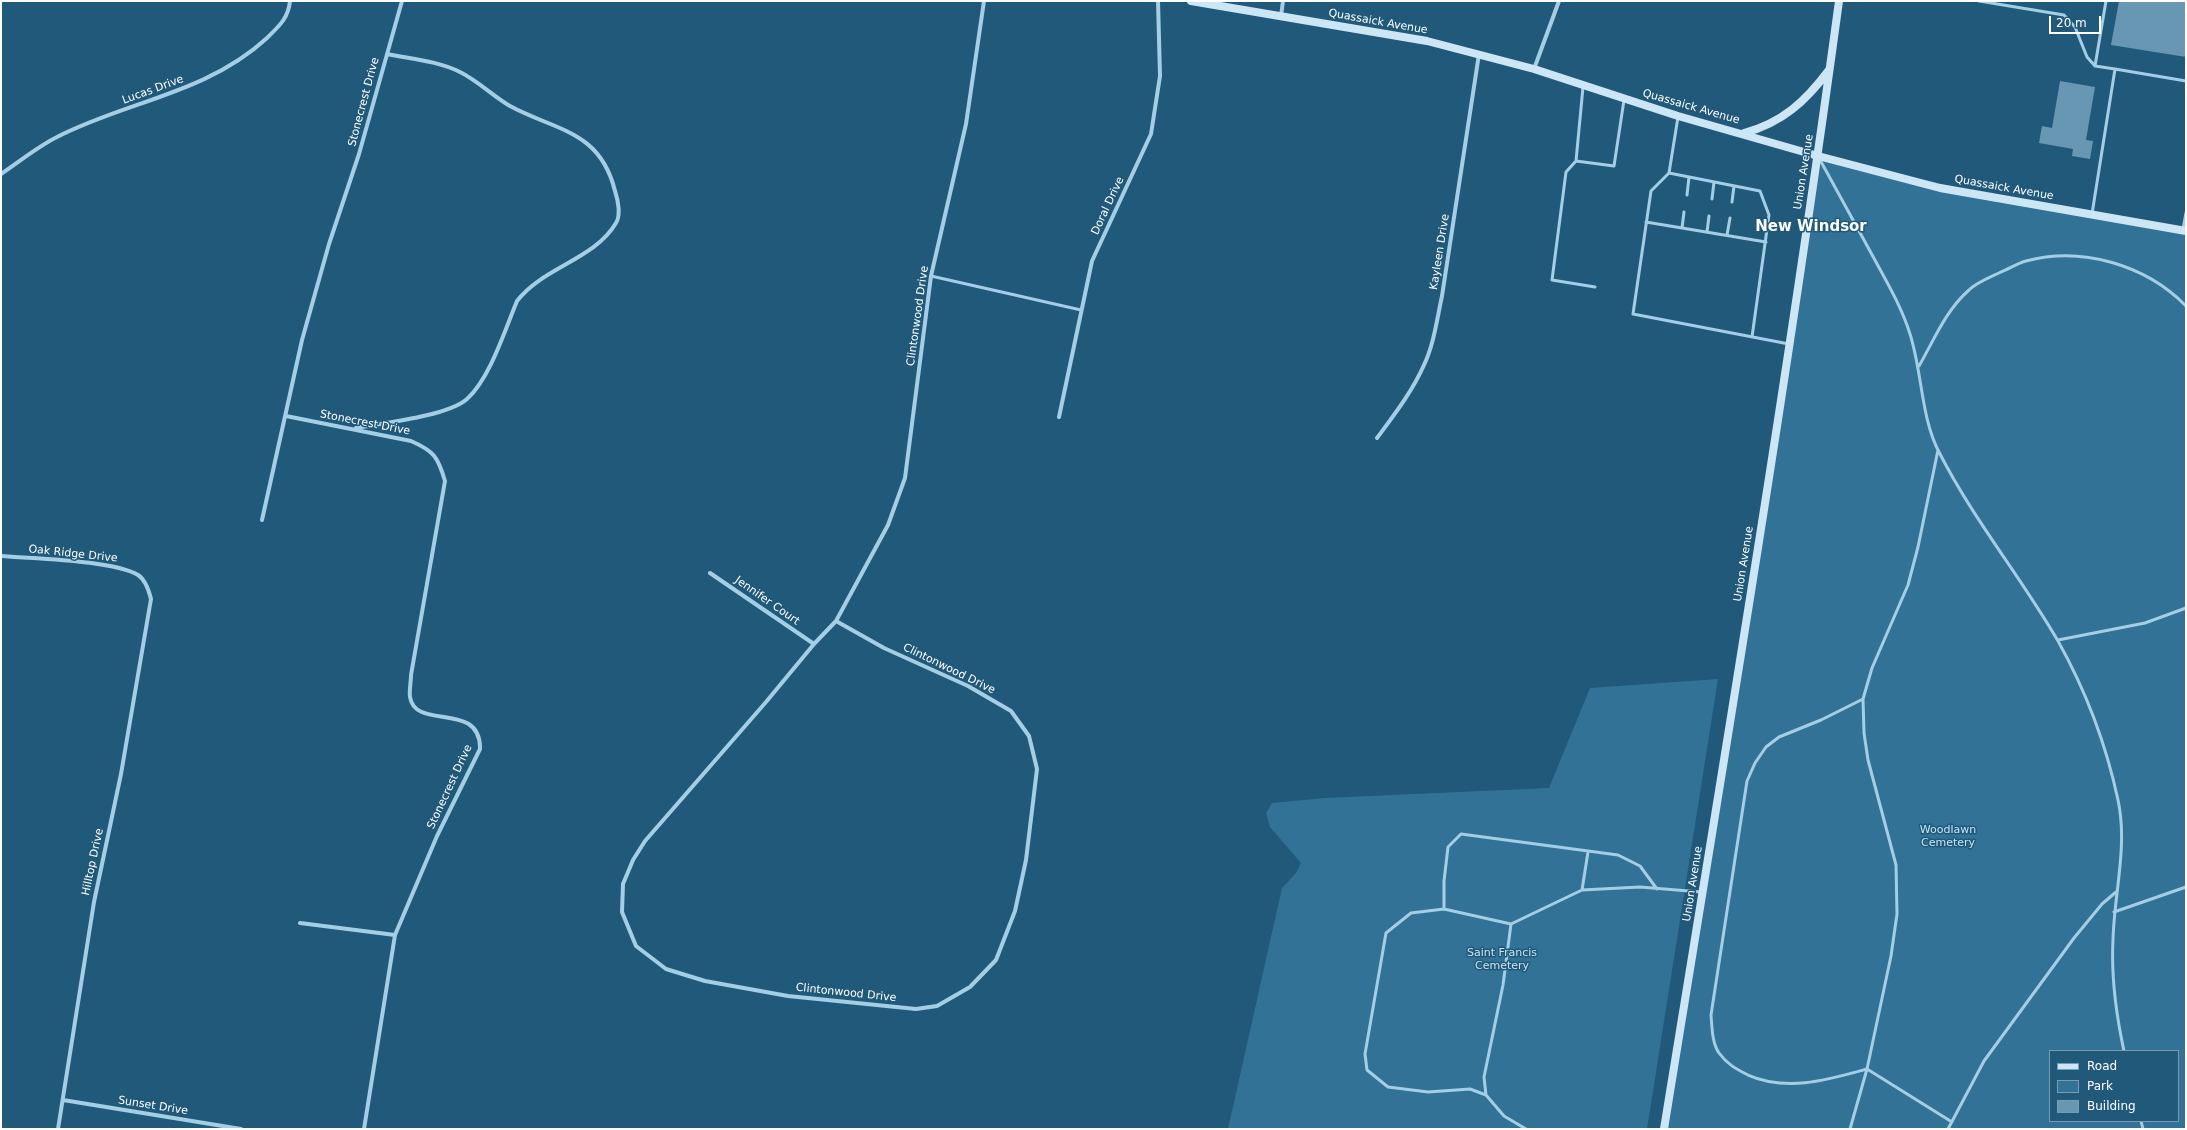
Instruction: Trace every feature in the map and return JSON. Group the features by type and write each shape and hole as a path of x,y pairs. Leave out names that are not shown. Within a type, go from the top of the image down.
{"main road":[{"name":"Quassaick Avenue","path":"1191,1 1427,41 1534,69 1678,116 1743,133 1818,156 1940,188 2184,231"},
{"name":"Union Avenue","path":"1664,1129 1703,892 1789,344 1818,156 1839,1"},
{"path":"1743,133 1773,123 1788,114 1812,93 1830,70"}],"street":[{"name":"Lucas Drive","path":"1,174 57,137 95,121 179,91 211,77 254,49 284,21 289,12 290,1"},
{"name":"Stonecrest Drive","path":"262,520 302,340 329,244 359,154 402,1"},
{"name":"Clintonwood Drive","path":"836,621 884,648 968,686 1012,711 1030,736 1037,769 1026,860 1015,912 996,960 970,987 937,1006 916,1009 788,996 705,981 672,971 656,963 636,946 622,912 623,884 633,860 645,841 766,702 814,644 836,621 888,525 906,478 931,276 966,124 984,1"},
{"name":"Doral Drive","path":"1059,417 1092,262 1151,134 1160,76 1158,1"},
{"path":"1281,17 1283,1"},
{"path":"1534,69 1558,1"},
{"path":"353,428 445,411 466,399 482,381 517,301 524,291 602,240 617,222 618,201 612,178 605,162 585,141 510,106 460,72 432,63 387,54"},
{"name":"Kayleen Drive","path":"1377,438 1410,392 1425,364 1435,331 1442,296 1479,54"},
{"name":"Stonecrest Drive","path":"286,416 353,428 411,441 429,449 440,465 444,481 411,675 410,698 418,710 429,714 464,721 475,728 480,743 480,748 437,836 395,935 364,1129"},
{"name":"Oak Ridge Drive","path":"1,556 121,567 140,576 149,590 151,599"},
{"name":"Jennifer Court","path":"710,573 814,644"},
{"name":"Hilltop Drive","path":"58,1129 94,902 121,774 151,599"},
{"path":"300,923 395,935"},
{"name":"Sunset Drive","path":"63,1100 241,1129"}],"lane":[{"path":"1979,1 2064,15 2075,27 2087,57 2095,66 2186,81"},
{"path":"2095,66 2106,1"},
{"path":"2092,214 2115,69"},
{"path":"1583,85 1576,161 1566,172 1552,280 1595,287"},
{"path":"1576,161 1614,166 1624,98"},
{"path":"1678,116 1669,173 1651,191 1633,314 1789,344"},
{"path":"1818,156 1899,305 1919,366 1929,422 1938,450 1973,511 2058,640 2084,692 2099,731 2118,802 2122,826 2122,845 2114,912 2113,981 2116,1013 2124,1050"},
{"path":"1669,173 1760,191 1769,215 1752,337"},
{"path":"1687,195 1690,177"},
{"path":"1712,199 1714,182"},
{"path":"1732,202 1734,186"},
{"path":"1682,228 1684,212"},
{"path":"2184,231 2186,212"},
{"path":"1707,232 1709,216"},
{"path":"1727,235 1730,218"},
{"path":"1646,222 1766,242"},
{"path":"1919,366 1949,312 1970,289 2026,261 2063,256 2093,257 2143,275 2175,295 2186,306"},
{"path":"931,276 1081,310"},
{"path":"1850,1129 1867,1069 1891,956 1897,914 1897,887 1894,859 1868,760 1864,733 1863,699 1872,668 1908,585 1918,547 1938,450"},
{"path":"2058,640 2145,623 2186,608"},
{"path":"1863,699 1821,720 1779,737 1766,747 1755,763 1747,781 1711,1015 1712,1035 1718,1052 1732,1067 1756,1078 1777,1083 1797,1084 1821,1082 1867,1069 1952,1122"},
{"path":"1444,909 1444,881 1448,847 1461,834 1618,855 1640,866 1657,889"},
{"path":"1582,890 1588,852"},
{"path":"1526,1129 1504,1116 1486,1095 1470,1089 1428,1092 1388,1087 1367,1070 1365,1054 1386,933 1411,913 1444,909 1511,924 1582,890 1640,887 1703,892"},
{"path":"2114,912 2186,887"},
{"path":"1948,1129 1984,1061 2074,938 2102,904 2116,892"},
{"path":"1486,1095 1484,1077 1503,985 1511,924"}],"green space":[{"name":"Woodlawn Cemetery","path":"1818,156 2026,203 2186,232 2186,1129 1661,1129"},
{"name":"Saint Francis Cemetery","path":"1718,679 1647,1129 1228,1129 1282,888 1296,873 1301,863 1270,827 1266,813 1272,803 1325,798 1549,788 1590,688"}],"building":[{"path":"2119,1 2186,1 2186,57 2111,45"},
{"path":"2060,81 2095,87 2086,140 2093,141 2090,159 2072,156 2073,149 2039,143 2042,126 2052,128"}],"district":[{"name":"New Windsor","path":"1811,227"}]}
